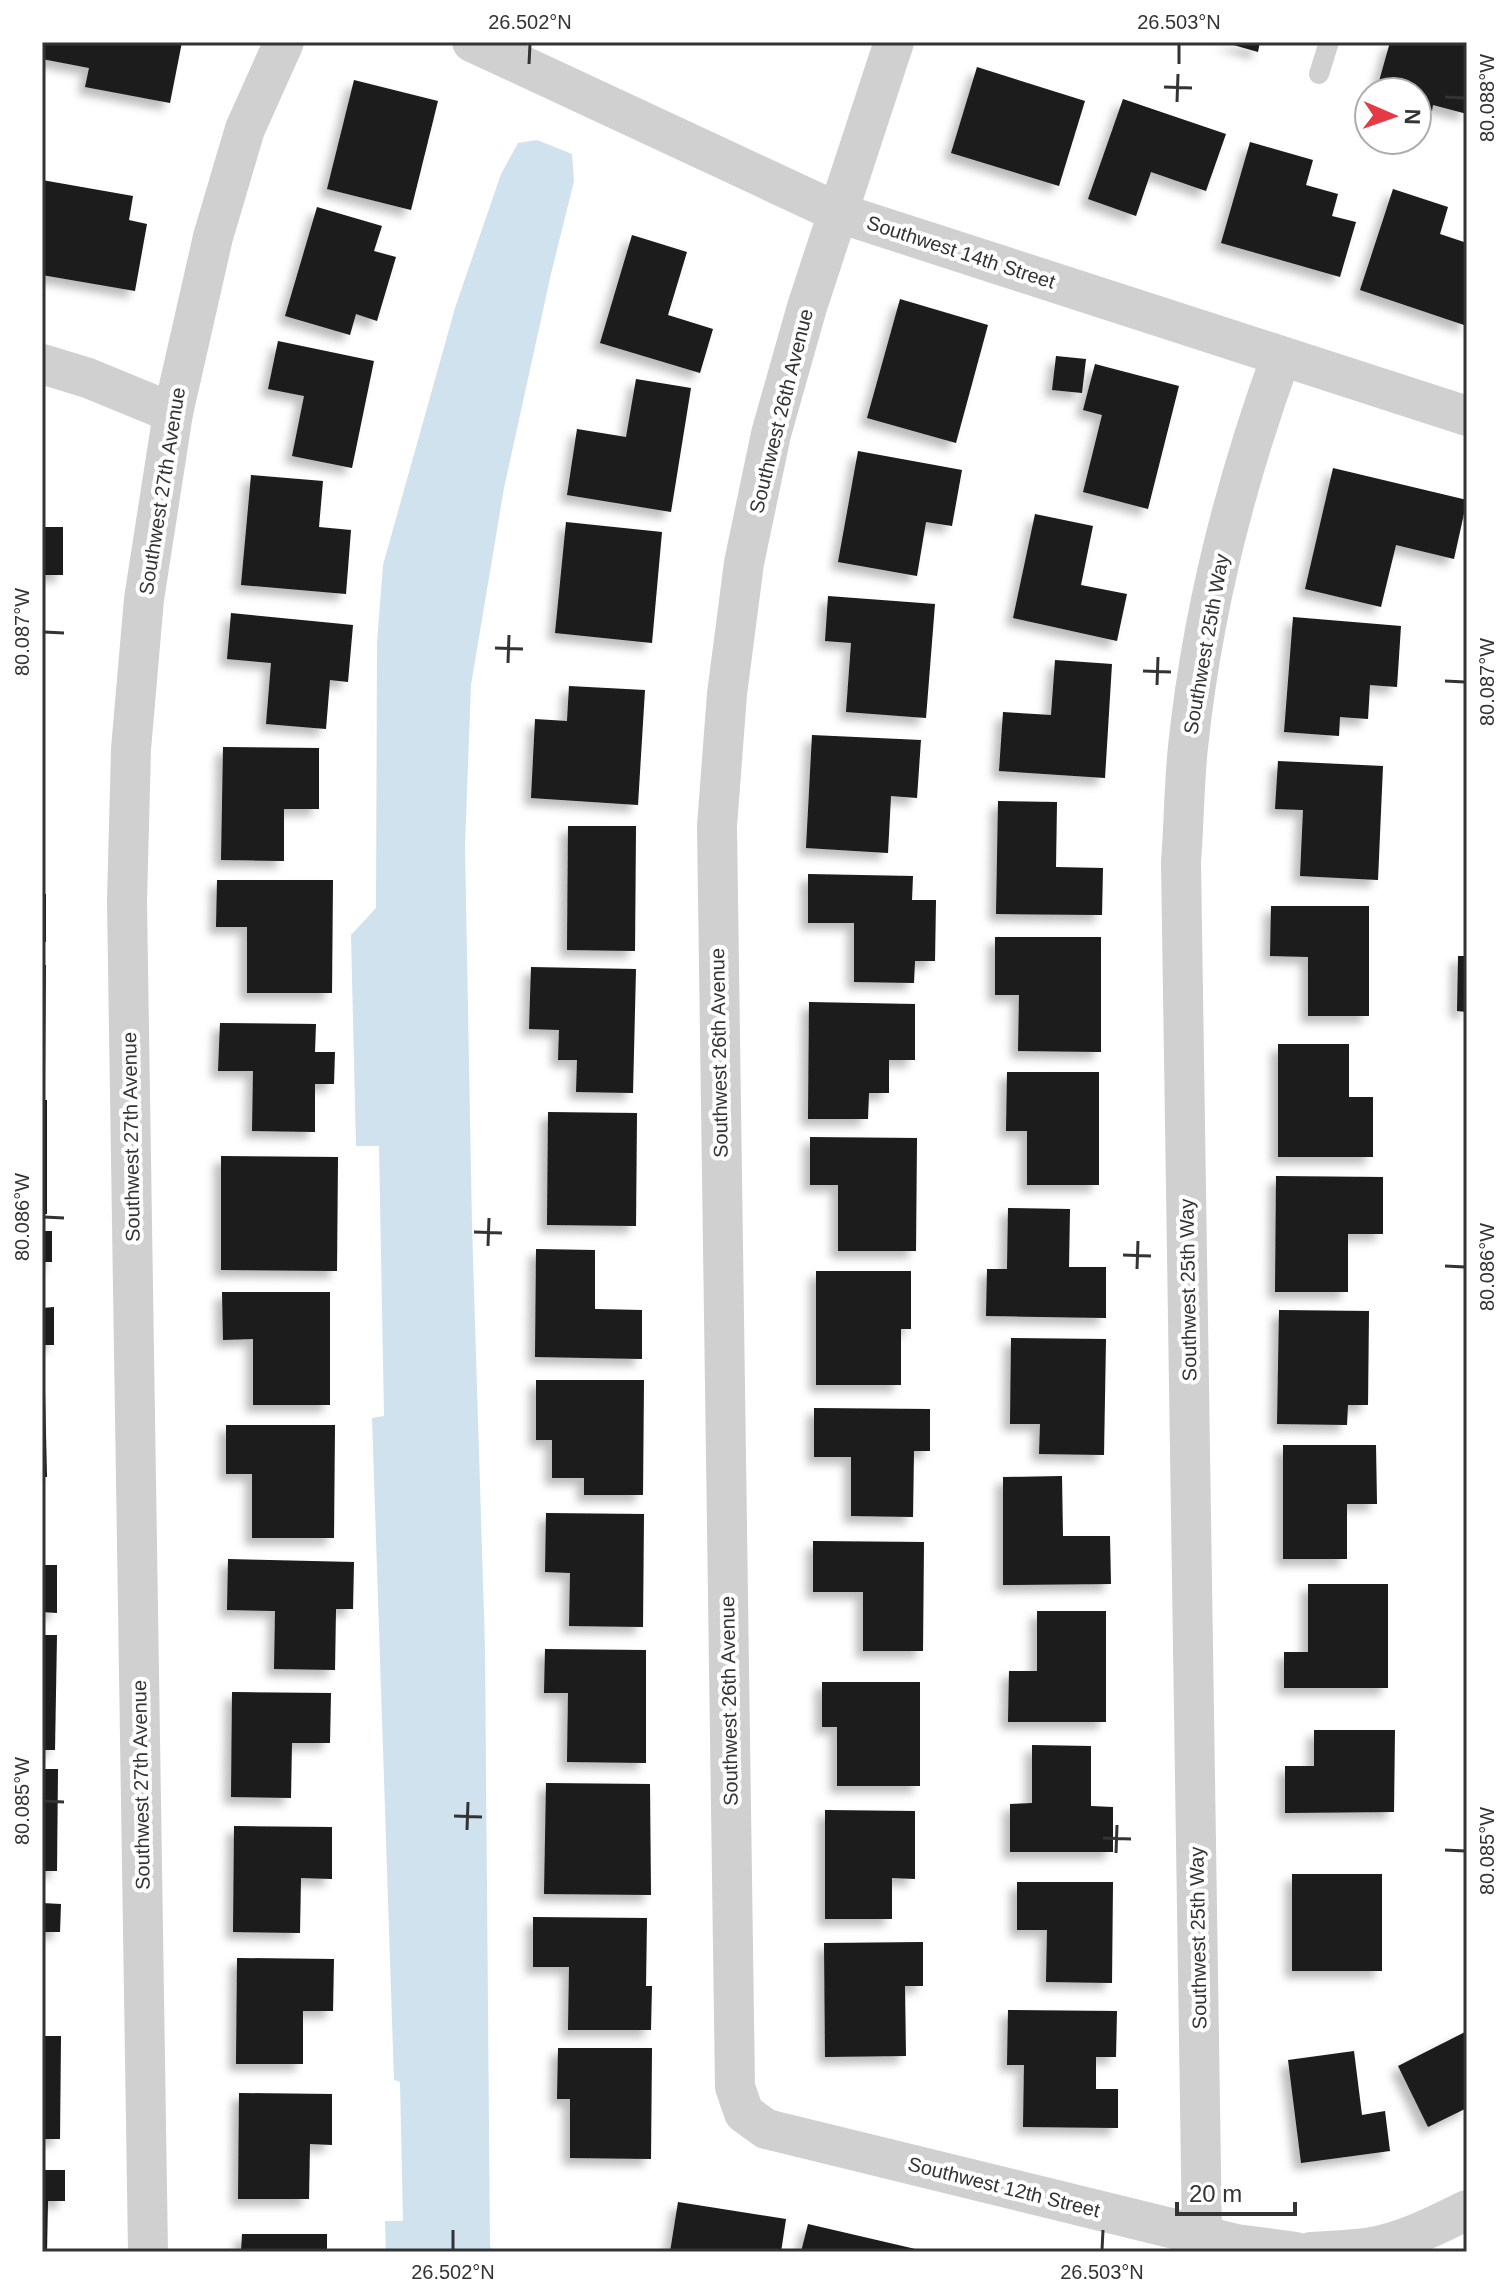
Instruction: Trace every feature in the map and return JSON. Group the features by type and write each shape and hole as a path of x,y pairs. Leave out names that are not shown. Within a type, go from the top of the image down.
{"street":[{"name":"Southwest 27th Avenue","path":"148,2252 127,901 131,749 144,599 173,413 213,237 245,129 284,42"},
{"name":"Southwest 14th Street","path":"472,42 839,213 1467,416"},
{"name":"Southwest 26th Avenue","path":"735,2087 717,826 727,694 744,563 771,434 807,307 894,42"},
{"name":"Southwest 25th Way","path":"1202,2236 1181,862 1188,747 1209,605 1228,521 1261,411 1281,357"},
{"path":"42,364 88,378 173,413"},
{"name":"Southwest 12th Street","path":"735,2087 744,2113 766,2129 1236,2244 1296,2252"},
{"path":"1311,2252 1368,2247 1401,2239 1467,2210"}],"lane":[{"path":"1319,74 1329,42"}],"water":[{"path":"537,140 572,154 574,181 504,488 471,685 465,846 472,1225 485,1648 490,2246 493,2252 386,2252 385,2221 403,2221 400,2082 394,2080 372,1418 384,1416 379,1146 356,1146 351,935 376,908 377,643 383,565 455,308 501,174 518,143"}],"building":[{"path":"42,42 182,42 170,103 85,87 89,68 42,59"},
{"path":"1223,42 1260,42 1258,52"},
{"path":"1390,42 1467,42 1467,114 1433,105 1433,76 1380,76"},
{"path":"977,67 1085,101 1059,186 951,153"},
{"path":"354,80 438,101 411,210 327,189"},
{"path":"1123,99 1226,134 1206,191 1151,172 1136,216 1088,199"},
{"path":"1250,142 1313,160 1306,185 1338,194 1332,216 1356,222 1340,277 1221,243"},
{"path":"42,180 133,196 129,220 147,224 135,291 42,275"},
{"path":"1393,189 1448,207 1440,234 1467,243 1467,326 1360,290"},
{"path":"317,207 382,226 374,251 396,257 377,321 356,314 350,335 285,316"},
{"path":"632,235 687,252 668,315 713,329 700,373 600,343"},
{"path":"900,299 988,325 956,443 867,418"},
{"path":"278,341 374,361 352,468 292,456 304,396 268,389"},
{"path":"1056,356 1086,359 1082,393 1052,390"},
{"path":"1095,364 1179,386 1148,509 1083,492 1102,415 1083,410"},
{"path":"636,379 691,388 671,512 567,495 577,429 626,437"},
{"path":"858,451 962,470 952,526 926,522 917,576 838,562"},
{"path":"1333,468 1467,500 1454,559 1396,545 1381,607 1305,589"},
{"path":"251,475 323,481 319,527 351,530 346,594 241,585"},
{"path":"1035,514 1093,526 1081,585 1127,594 1117,641 1013,618"},
{"path":"566,522 662,532 652,643 555,633"},
{"path":"42,527 63,527 63,575 42,575"},
{"path":"828,596 935,604 926,718 846,712 851,643 825,641"},
{"path":"231,613 353,625 348,682 330,680 326,729 266,724 271,663 227,659"},
{"path":"1293,617 1401,626 1397,687 1370,685 1368,719 1340,717 1339,736 1284,732"},
{"path":"1055,660 1112,664 1105,778 999,771 1003,712 1051,715"},
{"path":"569,686 645,690 638,805 531,798 535,719 567,721"},
{"path":"812,735 921,740 917,798 891,796 888,853 806,848"},
{"path":"223,747 319,748 319,809 284,809 284,861 221,860"},
{"path":"1278,761 1383,766 1378,880 1300,876 1303,810 1275,809"},
{"path":"998,801 1057,802 1056,867 1103,868 1102,915 996,914"},
{"path":"568,826 636,826 635,951 567,950"},
{"path":"808,874 913,876 912,900 936,900 935,961 915,961 914,983 854,982 854,923 808,923"},
{"path":"217,880 333,880 332,993 247,993 247,927 216,927"},
{"path":"42,894 46,894 46,942 42,942"},
{"path":"1271,906 1369,906 1369,1016 1308,1016 1308,957 1270,956"},
{"path":"995,937 1101,937 1101,1052 1018,1051 1019,995 995,995"},
{"path":"1458,956 1467,956 1467,1012 1457,1011"},
{"path":"42,965 46,965 45,1078 42,1078"},
{"path":"531,967 636,969 633,1093 576,1092 577,1060 558,1060 559,1030 529,1029"},
{"path":"809,1002 915,1004 915,1060 889,1060 889,1093 869,1093 868,1119 808,1119"},
{"path":"220,1023 316,1024 315,1052 335,1052 334,1084 315,1084 315,1132 252,1131 253,1071 218,1071"},
{"path":"1278,1044 1349,1044 1349,1097 1373,1097 1373,1157 1278,1157"},
{"path":"1007,1072 1099,1072 1099,1185 1027,1185 1027,1131 1006,1131"},
{"path":"42,1100 47,1100 47,1214 42,1214"},
{"path":"548,1112 637,1113 636,1226 547,1225"},
{"path":"810,1137 917,1138 916,1251 838,1251 838,1185 810,1185"},
{"path":"221,1156 338,1157 337,1271 221,1270"},
{"path":"1276,1176 1383,1177 1383,1234 1348,1234 1348,1292 1275,1292"},
{"path":"1008,1208 1070,1209 1069,1267 1106,1267 1106,1318 986,1316 987,1269 1007,1269"},
{"path":"42,1231 52,1231 52,1262 42,1262"},
{"path":"536,1249 595,1250 595,1309 642,1310 642,1359 535,1357"},
{"path":"816,1271 911,1271 911,1329 901,1329 901,1385 816,1385"},
{"path":"222,1292 330,1292 330,1405 253,1405 253,1339 223,1340"},
{"path":"54,1307 54,1345 42,1345 42,1308"},
{"path":"1279,1310 1369,1311 1368,1405 1348,1405 1347,1425 1277,1424"},
{"path":"1011,1338 1106,1339 1104,1455 1039,1454 1040,1424 1010,1424"},
{"path":"536,1380 644,1380 643,1495 584,1495 584,1478 552,1478 552,1440 536,1440"},
{"path":"42,1391 45,1391 47,1477 42,1477"},
{"path":"814,1408 930,1409 930,1451 914,1451 913,1517 851,1516 851,1457 814,1457"},
{"path":"226,1425 335,1425 334,1538 252,1538 252,1474 226,1474"},
{"path":"1283,1445 1376,1445 1377,1504 1347,1504 1347,1559 1283,1559"},
{"path":"1062,1476 1063,1536 1110,1536 1111,1584 1003,1585 1003,1477"},
{"path":"546,1513 644,1514 643,1627 569,1626 570,1573 545,1572"},
{"path":"813,1541 924,1542 923,1651 863,1651 863,1592 813,1592"},
{"path":"228,1559 354,1562 353,1609 336,1609 335,1670 274,1669 275,1611 227,1610"},
{"path":"42,1565 57,1565 57,1613 42,1612"},
{"path":"1308,1584 1388,1584 1388,1688 1284,1688 1284,1652 1308,1652"},
{"path":"1037,1611 1106,1611 1106,1722 1008,1722 1009,1671 1037,1671"},
{"path":"42,1635 57,1635 55,1750 42,1750"},
{"path":"545,1649 646,1650 646,1763 567,1762 568,1693 544,1693"},
{"path":"822,1682 920,1682 920,1786 837,1786 837,1727 822,1727"},
{"path":"232,1692 331,1693 330,1743 292,1743 291,1798 231,1797"},
{"path":"1314,1730 1395,1730 1394,1812 1285,1813 1285,1766 1314,1766"},
{"path":"1032,1745 1091,1746 1091,1806 1113,1807 1113,1852 1010,1852 1010,1804 1032,1803"},
{"path":"42,1769 58,1769 57,1871 42,1871"},
{"path":"546,1783 650,1784 651,1895 544,1894"},
{"path":"825,1810 915,1811 915,1879 892,1878 892,1919 825,1919"},
{"path":"234,1826 332,1827 332,1879 301,1878 300,1933 233,1932"},
{"path":"1292,1874 1382,1874 1382,1971 1292,1971"},
{"path":"1017,1882 1113,1882 1112,1983 1046,1982 1047,1930 1017,1930"},
{"path":"42,1903 61,1904 60,1932 42,1932"},
{"path":"533,1917 647,1918 646,1986 652,1986 651,2030 568,2030 569,1967 533,1967"},
{"path":"923,1942 923,1986 905,1986 906,2056 825,2057 824,1943"},
{"path":"237,1958 334,1959 333,2011 303,2011 303,2064 236,2064"},
{"path":"1008,2010 1117,2011 1116,2057 1096,2057 1096,2089 1118,2089 1118,2128 1023,2127 1024,2065 1007,2065"},
{"path":"1467,2031 1467,2108 1428,2127 1398,2066"},
{"path":"42,2036 61,2036 60,2139 42,2139"},
{"path":"558,2048 652,2048 651,2159 570,2158 570,2099 557,2099"},
{"path":"1354,2051 1362,2115 1385,2111 1390,2151 1301,2163 1288,2060"},
{"path":"239,2093 332,2094 332,2145 310,2144 309,2199 238,2199"},
{"path":"42,2170 65,2170 65,2201 48,2201 47,2252 42,2252"},
{"path":"678,2202 786,2219 781,2252 670,2252"},
{"path":"808,2224 924,2251 924,2252 801,2252"},
{"path":"242,2234 327,2234 327,2252 241,2252"}]}
